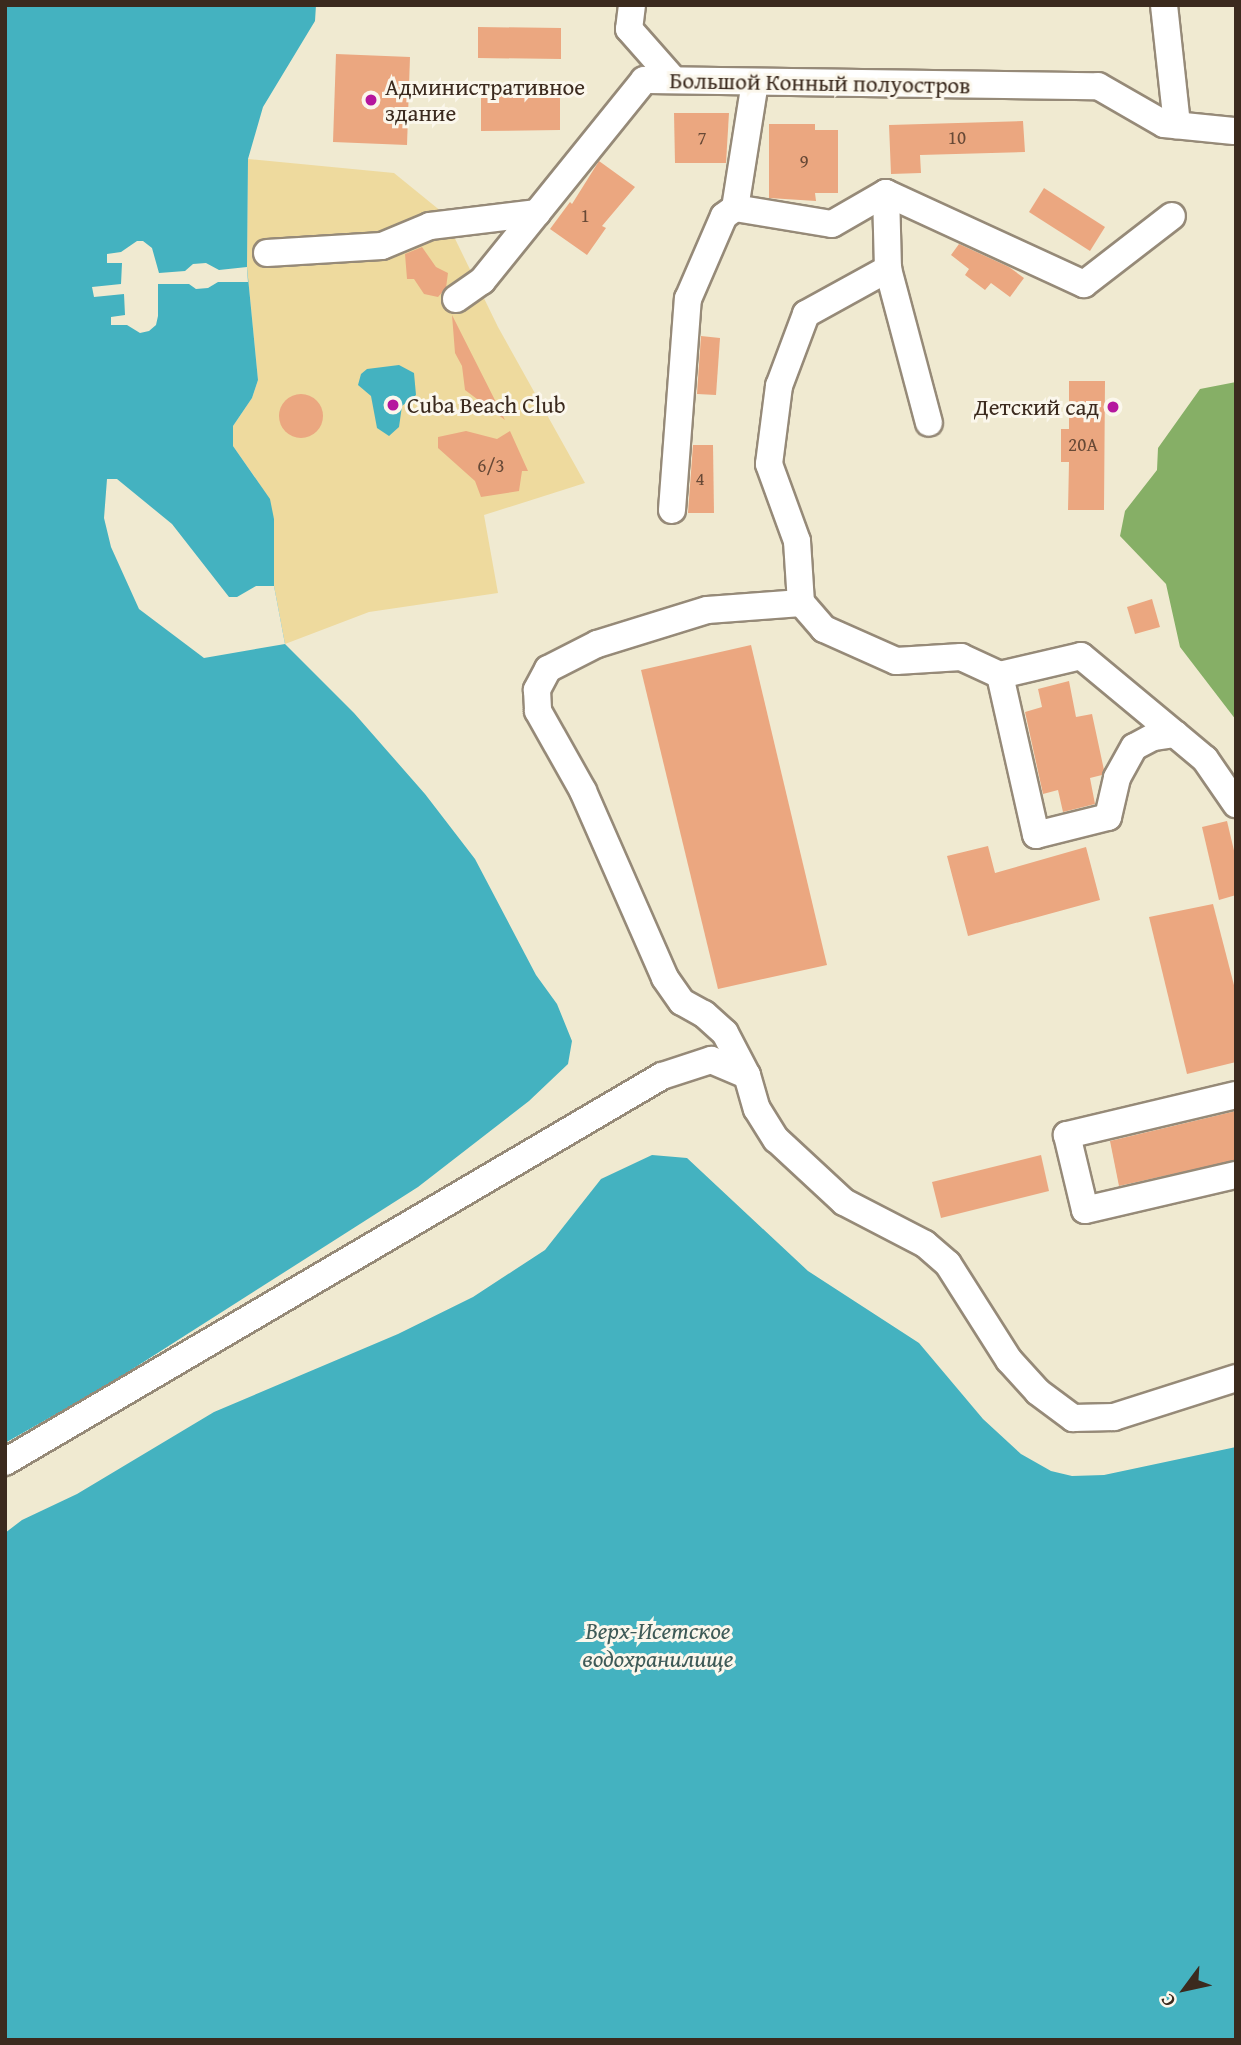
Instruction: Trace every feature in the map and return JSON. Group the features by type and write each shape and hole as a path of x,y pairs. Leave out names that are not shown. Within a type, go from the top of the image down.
{"street":[{"path":"632,5 629,29 674,80"},
{"path":"1164,5 1177,125"},
{"name":"Большой Конный полуостров","path":"456,299 482,281 644,80 1098,86 1164,124 1235,131"},
{"path":"736,208 755,82"},
{"path":"672,510 688,299 724,216 736,208 832,224 886,193"},
{"path":"886,193 1084,284 1171,216"},
{"path":"886,193 888,270 929,423"},
{"path":"267,253 382,246 430,226 537,213"},
{"path":"888,270 806,314 779,386 769,464 797,541 801,603 824,629 896,661 961,657 1000,675 1081,656 1205,759 1236,804"},
{"path":"801,603 707,610 597,643 548,669 537,690 538,711 583,791 665,978 682,1002 704,1014 725,1033 747,1075 757,1109 776,1139 844,1202 925,1244 948,1264 1009,1360 1038,1392 1073,1418 1114,1416 1236,1378"},
{"path":"1000,675 1036,835 1108,817 1117,778 1133,747 1153,737 1175,734"},
{"path":"5,1462 662,1076 711,1060 747,1075"},
{"path":"1236,1096 1067,1135 1085,1210 1236,1175"}],"green space":[{"path":"1236,382 1236,720 1180,647 1166,584 1120,536 1125,511 1157,470 1158,448 1200,389"}],"sand":[{"name":"Cuba Beach Club","path":"248,159 394,173 442,212 498,327 585,483 484,515 498,593 369,612 285,644 274,586 274,519 259,483 233,446 233,426 252,398 258,380 247,267"}],"water":[{"path":"5,5 316,5 315,21 263,107 248,159 247,267 258,380 252,398 233,426 233,446 270,499 274,519 274,586 285,644 354,713 425,794 475,859 536,975 557,1004 572,1041 568,1064 529,1101 418,1187 109,1384 5,1443"},
{"path":"399,365 414,373 416,395 402,406 399,427 389,436 377,428 371,396 358,385 361,374 367,369"},
{"name":"Верх-Исетское водохранилище","path":"652,1155 687,1158 808,1271 919,1343 983,1419 1021,1454 1051,1471 1072,1476 1104,1475 1236,1447 1236,2040 5,2040 5,1533 22,1520 77,1494 214,1412 398,1334 473,1297 545,1250 601,1179"}],"pier":[{"path":"137,241 143,241 152,248 159,273 185,271 193,264 206,263 219,270 247,267 248,282 218,282 208,288 196,289 189,284 158,284 156,325 149,331 140,333 127,325 111,325 111,317 125,315 124,294 94,297 92,287 121,284 122,263 107,263 107,254 121,252"},
{"path":"107,479 117,479 172,524 229,597 237,597 256,586 274,586 285,644 204,658 139,609 111,547 104,518"}],"building":[{"path":"478,27 561,28 561,59 478,58"},
{"name":"Административное здание","path":"336,54 410,57 407,145 333,142"},
{"path":"560,95 560,130 481,131 481,96"},
{"path":"674,113 729,113 726,163 675,163"},
{"path":"1023,121 1025,152 920,155 921,173 891,174 889,125"},
{"path":"769,124 815,124 815,130 838,130 838,193 815,193 816,201 769,198"},
{"path":"599,161 635,187 602,226 606,228 587,255 550,229 570,202 572,204"},
{"path":"1044,188 1105,227 1090,251 1029,212"},
{"path":"959,244 1009,267 1024,278 1010,297 991,283 985,290 965,275 969,269 951,255"},
{"path":"422,247 436,267 448,273 446,288 438,297 424,294 414,279 407,279 405,254"},
{"path":"452,315 505,420 465,390 462,366 455,353"},
{"path":"701,336 720,338 716,395 697,394"},
{"path":"1069,381 1105,381 1104,510 1068,510 1069,462 1061,462 1061,429 1069,429"},
{"path":"301,394 317,400 323,416 317,432 301,438 285,432 279,416 285,400"},
{"path":"466,431 497,439 510,431 528,471 522,471 519,491 481,497 475,481 438,448 438,437"},
{"path":"693,445 713,445 714,513 688,513"},
{"path":"1152,599 1160,627 1135,634 1127,607"},
{"path":"751,645 827,965 718,989 641,670"},
{"path":"1069,681 1076,717 1092,714 1104,770 1102,775 1090,778 1095,804 1063,812 1058,790 1043,794 1025,712 1042,707 1038,689"},
{"path":"1227,821 1236,859 1236,895 1219,900 1202,827"},
{"path":"988,846 995,873 1086,847 1100,900 968,936 947,856"},
{"path":"1213,904 1236,993 1236,1062 1187,1074 1149,917"},
{"path":"1236,1111 1236,1160 1119,1186 1110,1141"},
{"path":"1041,1155 1049,1191 941,1218 932,1182"}],"place":[{"name":"Административное здание","path":"371,100"},
{"name":"Cuba Beach Club","path":"393,405"},
{"name":"Детский сад","path":"1113,407"}]}
